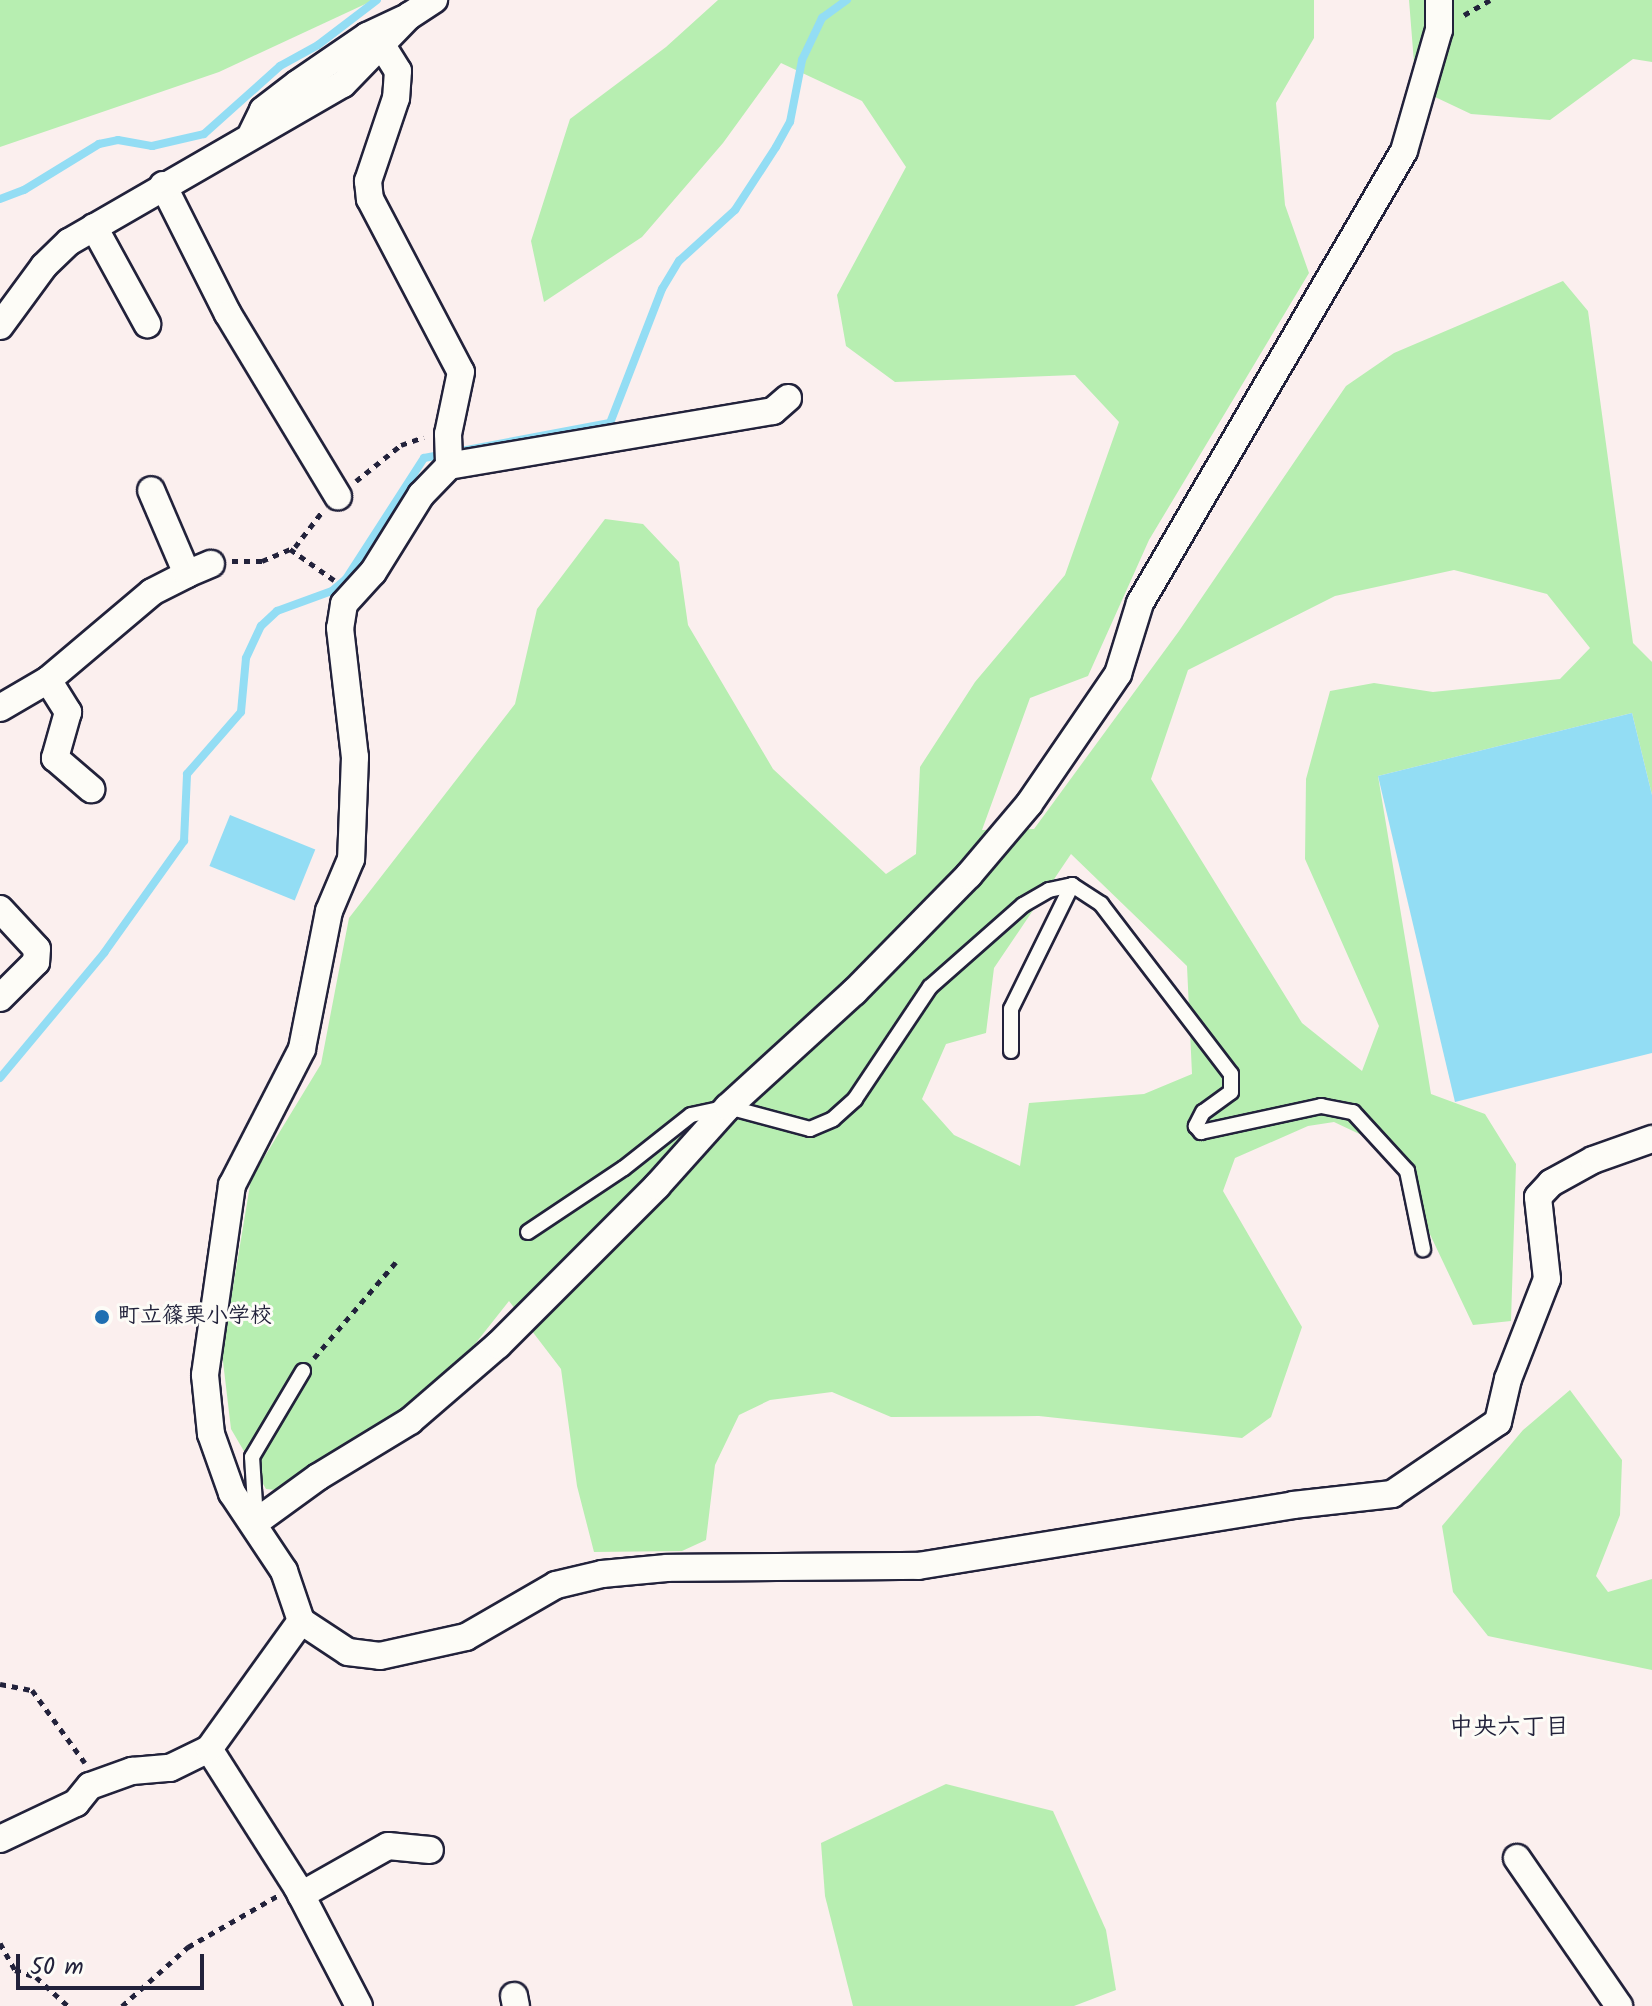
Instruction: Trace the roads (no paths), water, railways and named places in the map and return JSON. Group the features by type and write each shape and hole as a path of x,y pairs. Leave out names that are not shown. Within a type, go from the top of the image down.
{"street":[{"path":"252,133 263,110 297,84 367,36 434,0"},
{"path":"256,1522 318,1477 410,1421 498,1345 657,1186 728,1107 854,992 969,875 1029,804 1118,674 1140,603 1404,151 1439,30 1439,0"},
{"path":"0,326 44,266 94,227 252,133 343,84 383,47 409,16"},
{"path":"383,47 398,71 396,98 368,181 370,199 461,372 448,434 449,466"},
{"path":"163,185 228,314 338,496"},
{"path":"94,227 147,324"},
{"path":"788,398 773,411 449,466 421,495 373,572 344,604 340,628 355,757 351,859 329,911 302,1049 232,1185 205,1375 211,1434 232,1493 256,1522 284,1571 301,1621 348,1652 380,1656 466,1637 556,1585 602,1574 667,1568 918,1566 1293,1505 1392,1494 1498,1422 1508,1379 1547,1279 1538,1197 1551,1183 1593,1160 1652,1139"},
{"path":"0,708 48,680 152,592 199,569 151,490"},
{"path":"48,680 68,712 55,758 91,789"},
{"path":"0,909 37,949 36,962 0,998"},
{"path":"0,1839 76,1803 98,1783 132,1771 170,1768 209,1749 301,1621"},
{"path":"209,1749 299,1891 359,2006"},
{"path":"299,1891 388,1846 430,1850"},
{"path":"1517,1858 1619,2006"}],"lane":[{"path":"1011,1051 1011,1009 1072,885"},
{"path":"528,1232 624,1168 691,1115 728,1107 810,1129 833,1119 855,1099 930,987 1023,905 1049,890 1072,885 1101,904 1231,1074 1231,1092 1203,1112 1196,1126 1201,1132 1321,1106 1353,1112 1407,1171 1423,1249"},
{"path":"256,1522 252,1457 303,1371"}],"water":[{"path":"1632,713 1652,795 1652,1053 1455,1102 1378,776"},
{"path":"230,815 315,849 295,900 209,866"}],"waterway":[{"path":"0,199 24,190 99,144 118,140 152,146 204,134 280,66 318,45 377,0"},
{"path":"0,1078 104,953 184,841 187,774 241,712 246,658 261,626 277,611 332,591 346,579 424,458 610,423 662,289 679,261 735,210 776,147 790,122 802,60 822,18 847,0"}],"place":[{"name":"町立篠栗小学校","path":"102,1317"}],"district":[{"name":"中央六丁目","path":"1509,1728"}]}
